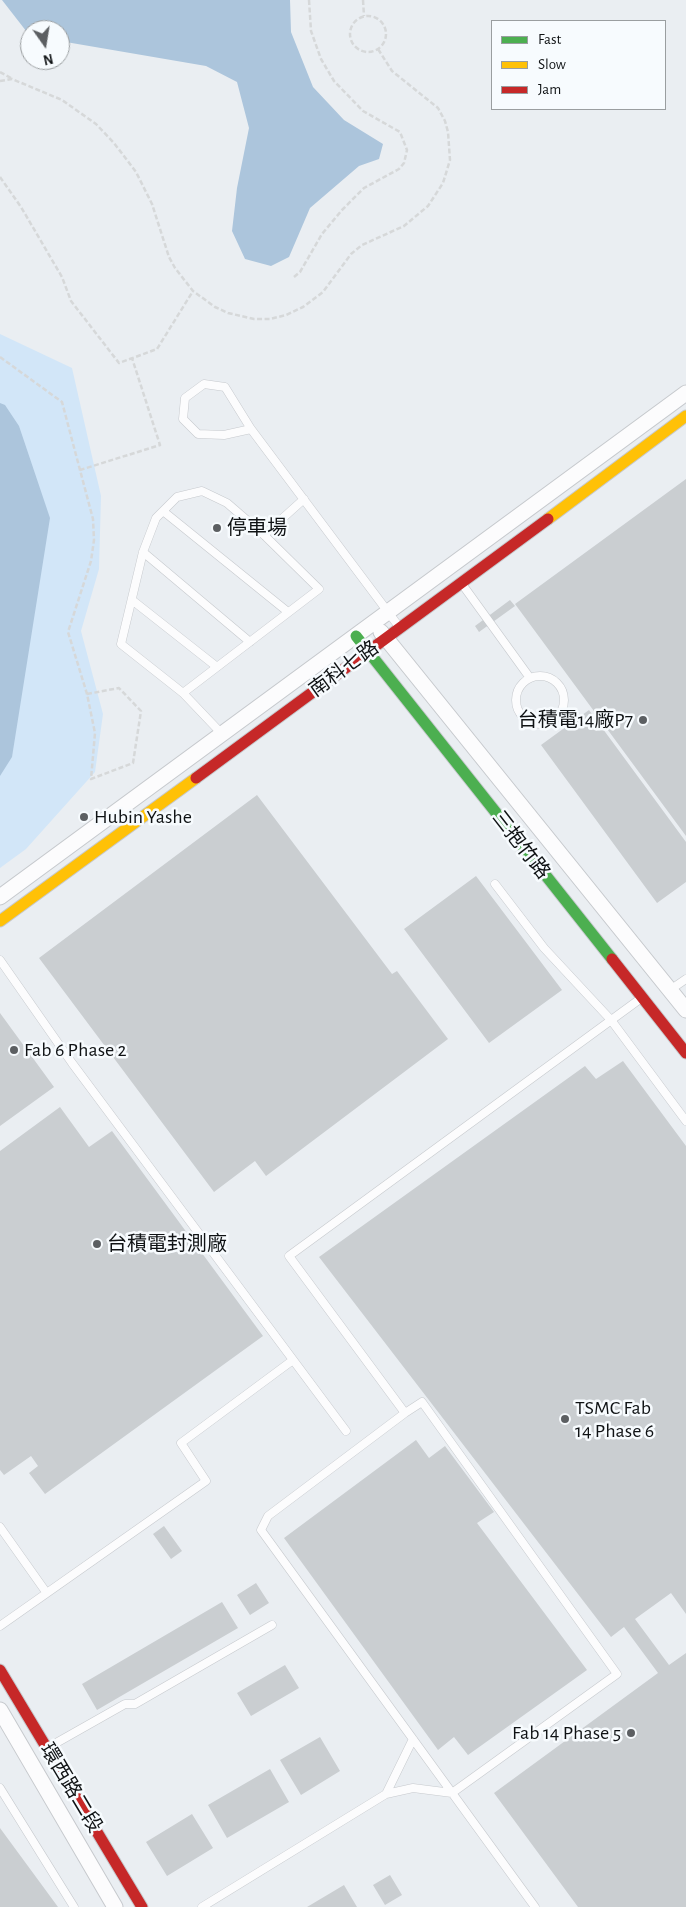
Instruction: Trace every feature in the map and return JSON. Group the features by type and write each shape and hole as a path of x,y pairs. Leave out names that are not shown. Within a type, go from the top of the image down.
{"street":[{"name":"南科七路","path":"0,921 9,900 222,734 686,393"},
{"name":"南科七路","path":"9,900 367,652 462,584 686,416"},
{"name":"三抱竹路","path":"374,622 686,1010"},
{"name":"三抱竹路","path":"356,636 686,1053"},
{"name":"環西路二段","path":"0,1670 142,1907"},
{"name":"環西路二段","path":"0,1710 115,1907"}],"lane":[{"path":"250,429 224,435 198,434 183,419 185,398 204,384 225,387 250,429 400,628"},
{"path":"183,693 319,589 264,535 227,503 202,492 176,497 156,518 142,552 121,644 183,693 222,734"},
{"path":"264,535 304,499"},
{"path":"163,511 288,612"},
{"path":"142,552 250,642"},
{"path":"462,584 530,678"},
{"path":"132,600 217,667"},
{"path":"543,676 549,678 555,681 562,692 563,704 552,720 533,722 519,711 516,698 517,692 530,678 543,676"},
{"path":"495,884 544,948 610,1020 686,1121"},
{"path":"0,960 72,1063 346,1431"},
{"path":"670,990 686,979"},
{"path":"405,1413 289,1256 642,998"},
{"path":"0,1626 206,1481 181,1443 293,1360"},
{"path":"202,1907 386,1794 413,1788 452,1792 617,1674 422,1402 268,1516 261,1530 414,1739 452,1792 535,1907"},
{"path":"0,1527 46,1592"},
{"path":"47,1748 125,1704 135,1704 272,1625"},
{"path":"386,1794 414,1739"},
{"path":"0,1788 74,1907"}],"path":[{"path":"294,277 300,272 322,234 342,210 364,188 398,169 404,163 407,150 400,132 363,111 334,82 321,59 311,32 308,0"},
{"path":"363,0 364,16"},
{"path":"364,16 375,17 384,24 386,35 382,46 378,49 364,51 353,44 350,30 353,24 364,16"},
{"path":"0,72 62,100 96,124 118,148 146,189 172,263 193,291 215,307 240,317 270,318 286,315 302,307 323,292 352,254 362,245 404,226 428,206 437,194 447,171 450,160 448,132 438,108 392,71 378,49"},
{"path":"0,81 12,79"},
{"path":"0,178 21,207 62,277 72,301 119,363 157,349 193,291"},
{"path":"0,357 62,402 93,519 94,540 91,561 68,632 87,694 95,733 91,779 133,764 141,711 119,688 87,694"},
{"path":"80,470 160,445 132,358"}],"shaded area":[{"path":"2,0 290,0 291,32 313,87 344,120 383,144 379,159 359,166 310,208 289,257 271,266 245,259 232,231 237,188 249,128 237,82 206,66 70,43 70,20 20,20 20,23"},
{"path":"0,334 72,368 101,496 99,569 81,631 103,714 95,772 26,849 0,868"},
{"path":"0,403 5,405 19,426 50,518 12,757 0,776"}],"building":[{"name":"台積電14廠P7","path":"686,479 686,836 515,604"},
{"path":"510,600 515,606 479,632 475,626"},
{"path":"589,710 686,842 686,882 657,903 541,745"},
{"path":"257,795 392,974 397,971 448,1039 266,1176 255,1161 214,1192 39,958"},
{"path":"476,876 562,990 489,1043 404,929"},
{"name":"Fab 6 Phase 2","path":"0,1013 54,1087 0,1126"},
{"name":"TSMC Fab 14 Phase 6","path":"623,1061 686,1146 686,1614 671,1593 635,1619 669,1665 686,1653 686,1907 578,1907 494,1793 658,1673 624,1627 611,1637 319,1257 585,1066 596,1079"},
{"name":"台積電封測廠","path":"60,1107 89,1147 112,1131 263,1336 45,1494 29,1473 38,1466 31,1456 4,1475 0,1470 0,1151"},
{"path":"416,1440 429,1458 445,1446 494,1512 477,1523 587,1670 468,1755 454,1737 438,1750 284,1538"},
{"path":"164,1526 182,1551 171,1559 153,1534"},
{"path":"256,1583 269,1603 250,1615 237,1595"},
{"path":"222,1602 238,1628 97,1710 82,1684"},
{"path":"285,1665 299,1688 251,1716 237,1693"},
{"path":"320,1737 340,1771 301,1795 280,1760"},
{"path":"270,1769 289,1802 227,1838 208,1805"},
{"path":"192,1814 213,1848 167,1876 146,1842"},
{"path":"0,1828 58,1907 0,1907"},
{"path":"390,1875 402,1895 385,1905 373,1885"},
{"path":"344,1885 357,1907 307,1907"}],"traffic: fast":[{"path":"356,636 612,959"}],"traffic: slow":[{"path":"548,519 686,416"},
{"path":"0,921 196,778"}],"traffic: jam":[{"path":"196,778 548,519"},
{"path":"612,959 686,1053"},
{"path":"0,1670 142,1907"}],"place":[{"name":"停車場","path":"217,528"},
{"name":"台積電14廠P7","path":"643,720"},
{"name":"Hubin Yashe","path":"84,817"},
{"name":"Fab 6 Phase 2","path":"14,1050"},
{"name":"台積電封測廠","path":"97,1244"},
{"name":"TSMC Fab 14 Phase 6","path":"565,1419"},
{"name":"Fab 14 Phase 5","path":"631,1733"}]}
